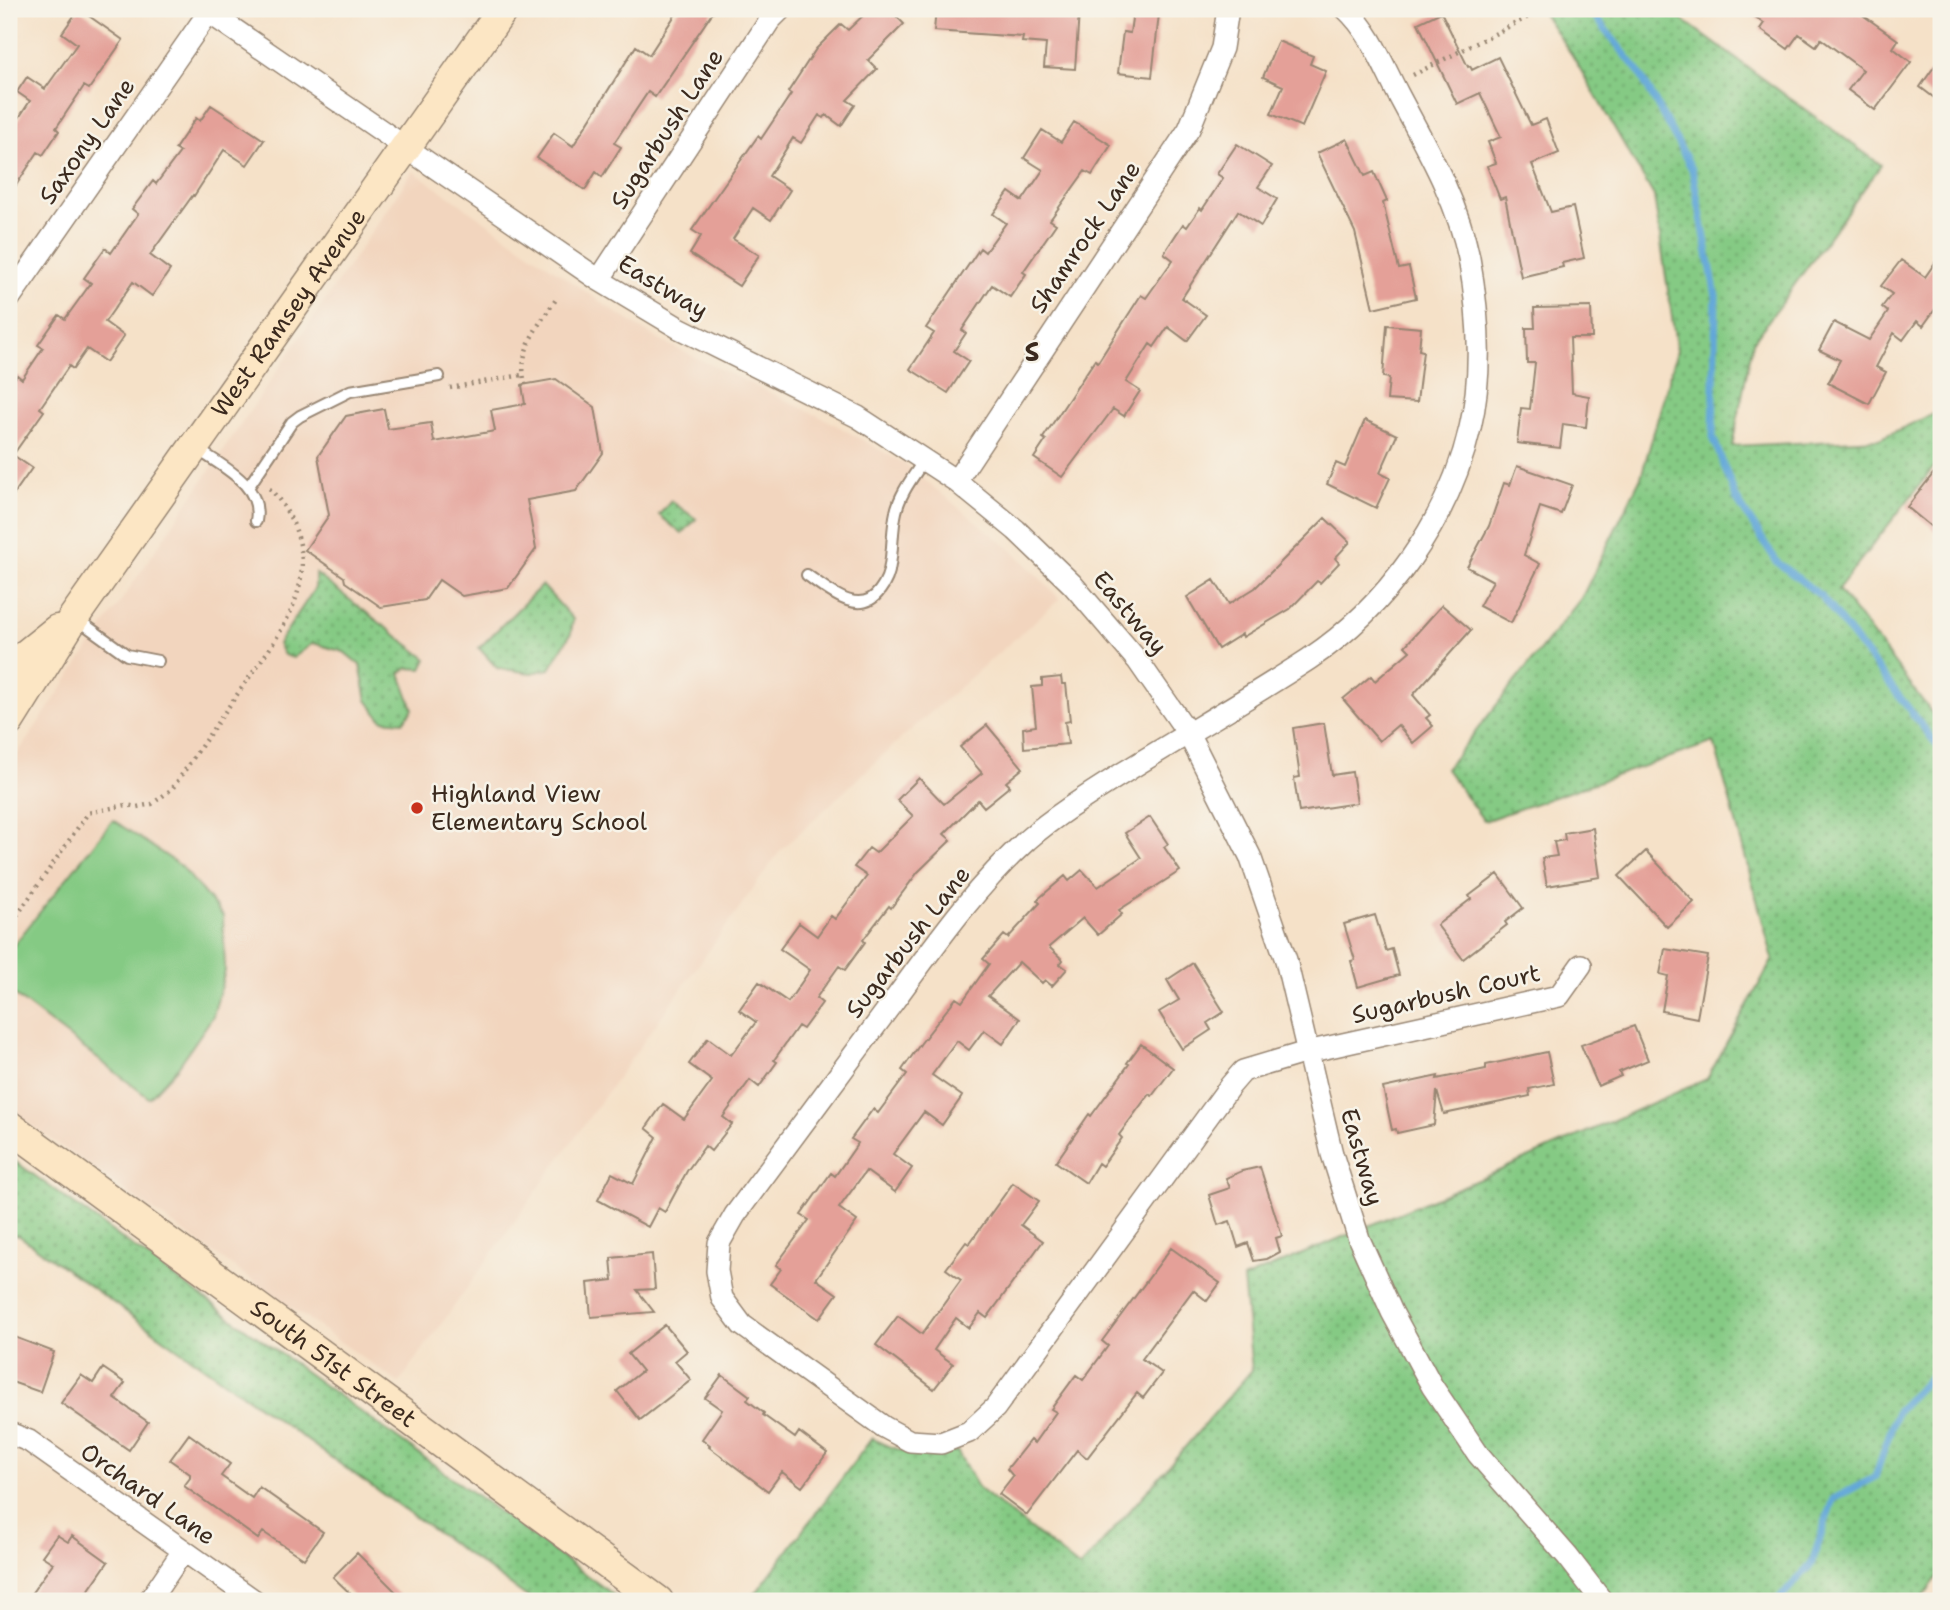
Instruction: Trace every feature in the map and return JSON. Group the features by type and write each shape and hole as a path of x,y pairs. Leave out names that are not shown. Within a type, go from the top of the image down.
{"street":[{"name":"West Ramsey Avenue","path":"9,721 74,617 503,9"},
{"name":"Sugarbush Lane","path":"599,279 771,20 781,9"},
{"name":"Shamrock Lane","path":"956,481 1188,129 1222,48 1228,9"},
{"name":"Sugarbush Lane","path":"1307,1052 1244,1071 1230,1086 995,1408 969,1432 941,1443 910,1441 884,1427 742,1325 722,1298 717,1271 719,1243 735,1215 977,892 1038,832 1083,799 1311,658 1352,626 1391,584 1429,532 1457,471 1471,428 1477,380 1478,330 1473,279 1463,229 1443,181 1357,19 1346,9"},
{"name":"Eastway","path":"208,10 599,279 679,328 858,417 956,481 1016,530 1072,584 1138,661 1188,733 1250,856 1286,960 1332,1154 1359,1239 1392,1312 1426,1376 1478,1454 1568,1557 1602,1601"},
{"name":"Saxony Lane","path":"9,299 208,10"},
{"name":"West Ramsey Avenue","path":"9,675 22,658 74,617"},
{"name":"Sugarbush Court","path":"1307,1052 1559,996 1581,965"},
{"name":"South 51st Street","path":"9,1126 658,1601"},
{"name":"Orchard Lane","path":"9,1433 29,1441 256,1601"},
{"path":"149,1601 183,1551"}],"lane":[{"path":"256,521 258,511 252,481 292,422 350,391 439,376"},
{"path":"194,447 252,481"},
{"path":"807,575 841,598 856,603 875,597 887,579 890,568 897,508 924,460"},
{"path":"74,617 127,655 158,661"}],"path":[{"path":"1394,85 1544,9"},
{"path":"525,385 522,375 526,344 557,298"},
{"path":"9,927 88,813 126,805 137,807 152,804 172,789 287,622 301,579 298,533 273,492 252,481"}],"shaded area":[{"name":"Highland View Elementary School","path":"413,171 661,341 827,420 905,464 1016,554 1060,599 896,743 780,851 399,1383 27,1122 9,1106 9,766"}],"green space":[{"path":"1540,9 1668,9 1881,165 1753,342 1732,446 1879,439 1937,412 1941,419 1941,458 1838,589 1941,725 1941,1572 1920,1601 750,1601 872,1438 913,1453 957,1451 979,1489 1080,1568 1252,1370 1243,1279 1707,1079 1773,959 1714,742 1484,821 1446,769 1582,597 1641,477 1677,351 1654,196 1572,55"},
{"path":"671,501 696,519 682,534 659,515"},
{"path":"315,573 427,659 422,669 408,668 400,673 413,709 403,722 382,720 367,700 360,665 344,652 313,643 293,658 284,655 278,644 315,588"},
{"path":"542,585 573,619 571,633 550,669 531,673 497,668 479,648"},
{"path":"113,820 181,866 223,916 225,971 213,1016 178,1067 149,1098 9,991 9,951"},
{"path":"9,1157 622,1601 533,1601 18,1235 9,1236"}],"building":[{"path":"79,9 123,40 89,89 84,86 56,128 59,131 43,155 38,152 9,196 9,133 30,101 17,92 27,77 45,89 77,44 62,33"},
{"path":"679,9 715,9 655,97 648,92 614,143 621,147 602,177 596,172 585,190 537,158 554,133 573,146 636,46 649,55"},
{"path":"870,9 889,9 904,24 868,60 877,69 847,100 855,105 841,126 826,115 824,118 819,115 801,143 793,138 769,176 790,190 771,220 753,208 733,239 759,255 739,286 690,254 701,236 692,230 758,136 761,139 791,94 788,92 816,49 841,24 848,30"},
{"path":"936,9 1060,9 1079,12 1075,69 1044,67 1046,44 1022,42 1023,37 934,31"},
{"path":"1744,9 1854,9 1898,40 1893,48 1911,62 1875,110 1848,90 1863,70 1821,39 1816,46 1799,34 1788,49 1760,29 1764,23"},
{"path":"1133,11 1159,14 1152,77 1118,73 1123,32 1130,33"},
{"path":"1441,12 1468,67 1472,70 1498,57 1531,125 1546,119 1559,153 1532,164 1551,212 1573,207 1584,258 1562,263 1563,267 1521,277 1505,197 1500,199 1487,166 1496,163 1488,142 1501,137 1480,93 1457,104 1418,23"},
{"path":"1278,41 1313,56 1310,64 1326,71 1302,127 1271,114 1283,86 1263,77"},
{"path":"1941,57 1941,103 1920,87"},
{"path":"211,105 264,140 247,165 224,150 150,255 170,270 152,296 133,282 105,322 124,336 106,362 87,349 73,369 69,366 40,408 44,411 13,455 32,468 9,501 9,387 17,375 22,379 43,348 38,345 59,315 65,319 91,283 84,278 105,248 111,253 138,214 132,209 153,181 156,184 180,152 175,149 196,118 200,121"},
{"path":"1074,122 1111,145 1092,175 1085,171 1050,220 1056,224 1023,272 1026,274 1010,297 992,285 962,330 966,333 954,351 969,361 948,393 910,369 934,333 926,328 980,248 985,252 1006,223 993,214 1009,192 1022,201 1043,170 1024,158 1042,130 1061,142"},
{"path":"1347,139 1365,176 1374,172 1387,201 1383,203 1399,269 1409,267 1416,298 1373,308 1355,232 1317,153"},
{"path":"1237,144 1272,166 1258,187 1277,199 1261,226 1238,211 1182,298 1206,315 1187,341 1168,327 1154,347 1150,344 1126,382 1140,391 1124,416 1113,409 1062,477 1034,458 1046,440 1043,438 1095,360 1098,362 1141,295 1146,298 1173,260 1164,253 1183,224 1187,227 1200,208 1202,210 1223,178 1217,174"},
{"path":"1941,254 1941,301 1923,326 1917,321 1903,340 1894,333 1876,367 1886,372 1869,404 1828,383 1840,360 1819,350 1834,322 1869,340 1888,312 1882,307 1892,294 1881,286 1901,260 1925,277"},
{"path":"1591,307 1592,338 1570,338 1572,393 1589,396 1586,427 1563,424 1560,448 1517,443 1521,408 1530,409 1535,363 1527,363 1526,328 1535,328 1534,308"},
{"path":"1387,325 1421,328 1419,350 1423,351 1417,402 1387,400 1389,378 1383,377"},
{"path":"556,379 595,407 603,453 576,491 527,500 536,549 508,588 462,596 439,580 425,600 381,607 305,550 329,515 318,456 346,416 384,409 388,429 431,423 434,442 495,431 491,410 525,404 522,385"},
{"path":"1365,420 1397,435 1380,473 1390,478 1376,508 1327,484 1336,463 1345,467"},
{"path":"1941,464 1941,535 1907,507"},
{"path":"1517,466 1572,485 1561,514 1540,507 1524,555 1540,564 1511,623 1479,606 1493,581 1467,567 1489,526 1504,483 1510,485"},
{"path":"1325,518 1350,542 1335,558 1339,563 1290,609 1218,649 1187,597 1214,580 1229,604 1255,588"},
{"path":"1442,605 1471,630 1413,695 1430,715 1426,718 1433,726 1413,743 1398,725 1379,741 1343,699 1371,676 1375,681 1410,651 1405,646"},
{"path":"1061,677 1062,684 1066,684 1070,721 1065,722 1068,744 1024,748 1023,728 1036,726 1032,687 1042,686 1042,679"},
{"path":"1324,723 1332,775 1352,772 1357,803 1299,812 1294,778 1300,777 1293,728"},
{"path":"987,725 1023,768 1006,782 1010,786 984,807 978,800 944,834 951,840 918,872 891,908 889,906 863,940 865,942 845,970 839,966 816,998 822,1003 803,1029 798,1026 759,1087 750,1080 723,1117 732,1124 711,1151 705,1146 687,1171 665,1212 658,1208 648,1227 598,1200 612,1173 633,1184 657,1137 646,1128 663,1104 684,1119 712,1081 689,1064 708,1038 731,1055 756,1022 739,1010 759,982 788,1002 810,970 780,949 799,923 817,936 831,916 835,919 867,876 854,867 869,848 876,853 913,816 897,800 919,778 944,804 982,773 960,747"},
{"path":"1150,817 1168,844 1164,847 1180,871 1119,910 1122,914 1098,935 1083,918 1049,947 1063,960 1060,964 1067,969 1052,986 1045,980 1042,983 1019,962 988,996 1020,1019 1003,1044 984,1030 969,1050 957,1041 932,1075 962,1096 942,1125 924,1112 893,1154 912,1168 895,1192 866,1171 839,1208 857,1221 816,1279 837,1294 819,1319 770,1284 781,1269 776,1265 809,1220 801,1215 831,1173 835,1176 858,1143 851,1139 873,1109 878,1113 907,1074 902,1070 921,1043 956,998 962,1002 989,964 983,959 1004,935 1008,938 1040,903 1037,900 1065,876 1069,881 1082,870 1098,887 1141,858 1125,833"},
{"path":"1593,828 1600,877 1547,886 1542,858 1557,856 1554,842 1565,840 1564,833"},
{"path":"1646,851 1694,902 1667,927 1619,876"},
{"path":"1498,874 1523,908 1505,922 1507,925 1463,959 1437,925"},
{"path":"1375,915 1386,951 1392,949 1399,975 1358,987 1351,961 1355,960 1344,924"},
{"path":"1665,949 1708,956 1697,1018 1662,1011 1668,976 1660,974"},
{"path":"1193,963 1224,1012 1207,1023 1211,1030 1182,1049 1159,1012 1179,1000 1167,980"},
{"path":"1634,1026 1648,1060 1619,1072 1621,1076 1598,1086 1581,1045"},
{"path":"1141,1044 1173,1068 1152,1096 1149,1094 1119,1135 1122,1138 1102,1166 1098,1163 1086,1183 1056,1162"},
{"path":"1547,1052 1554,1084 1529,1089 1530,1096 1444,1114 1437,1091 1434,1125 1397,1133 1396,1129 1392,1130 1383,1088 1486,1069 1486,1065"},
{"path":"1260,1167 1282,1236 1276,1238 1280,1252 1267,1259 1254,1261 1248,1243 1238,1247 1230,1221 1218,1225 1209,1195 1230,1188 1226,1178"},
{"path":"1013,1183 1039,1201 1021,1225 1043,1241 987,1318 980,1313 969,1328 956,1318 934,1350 953,1364 934,1389 876,1345 898,1316 922,1334 961,1280 946,1269 966,1242 969,1244"},
{"path":"1171,1248 1220,1283 1207,1301 1193,1290 1142,1359 1162,1373 1143,1398 1137,1393 1087,1458 1077,1450 1027,1515 999,1494 1013,1476 1007,1469 1030,1440 1034,1443 1056,1412 1051,1409 1076,1375 1083,1380 1108,1346 1102,1341"},
{"path":"652,1254 655,1289 637,1290 654,1312 591,1317 588,1283 613,1280 611,1258"},
{"path":"665,1325 687,1351 675,1361 691,1380 640,1420 617,1391 642,1371 628,1354"},
{"path":"9,1335 54,1352 40,1392 9,1381"},
{"path":"103,1368 125,1383 114,1398 148,1422 129,1450 61,1403 81,1375 93,1383"},
{"path":"722,1375 750,1396 747,1400 764,1413 763,1415 795,1438 799,1432 827,1453 802,1487 782,1472 768,1491 702,1439 722,1410 705,1398"},
{"path":"189,1434 230,1464 221,1476 252,1498 259,1487 323,1532 304,1559 263,1532 258,1539 184,1486 190,1474 170,1460"},
{"path":"57,1535 68,1542 72,1536 108,1562 81,1601 26,1601 53,1563 42,1556"},
{"path":"357,1553 405,1601 358,1601 333,1577"}],"waterway":[{"path":"1590,10 1639,72 1692,169 1716,296 1713,437 1736,498 1777,562 1821,596 1941,750"},
{"path":"1777,1601 1811,1565 1833,1499 1875,1477 1897,1411 1941,1366"}],"place":[{"name":"Highland View Elementary School","path":"417,808"}],"district":[{"name":"S","path":"1032,352"}]}
